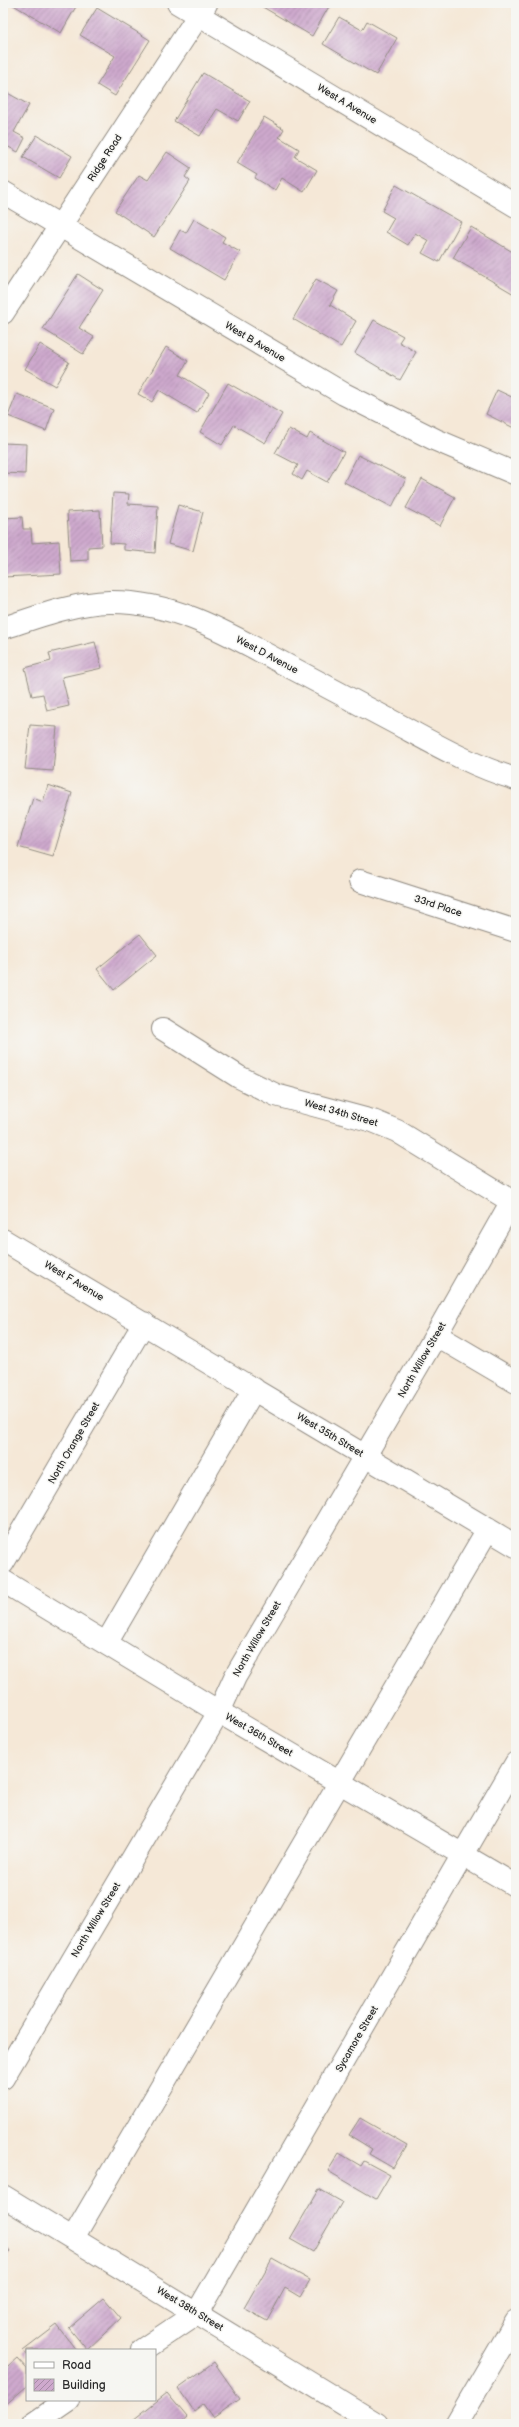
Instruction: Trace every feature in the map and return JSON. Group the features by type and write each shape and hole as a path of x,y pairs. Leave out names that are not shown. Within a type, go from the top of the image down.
{"street":[{"name":"West A Avenue","path":"178,3 202,9 516,206"},
{"name":"Ridge Road","path":"3,313 202,9"},
{"name":"West B Avenue","path":"3,192 344,394 436,440 516,474"},
{"name":"West D Avenue","path":"3,628 49,613 87,604 109,602 141,604 176,611 223,631 460,758 516,779"},
{"name":"33rd Place","path":"360,881 516,930"},
{"name":"West 34th Street","path":"163,1029 239,1077 276,1095 373,1121 397,1131 514,1202"},
{"name":"North Willow Street","path":"3,2078 219,1712 235,1677 514,1202"},
{"name":"West F Avenue","path":"3,1240 144,1323"},
{"name":"West 35th Street","path":"144,1323 516,1546"},
{"name":"North Orange Street","path":"3,1563 144,1323"},
{"path":"436,1336 516,1382"},
{"path":"107,1642 254,1389"},
{"path":"73,2238 488,1529"},
{"name":"West 36th Street","path":"3,1581 107,1642 219,1712 340,1781 516,1886"},
{"name":"Sycamore Street","path":"197,2313 464,1856 516,1763"},
{"name":"West 38th Street","path":"3,2196 377,2424"},
{"path":"143,2349 197,2313"},
{"path":"456,2424 516,2321"},
{"path":"33,2424 67,2401"}],"building":[{"path":"10,3 78,3 61,33"},
{"path":"256,3 331,3 312,36"},
{"path":"97,8 150,40 115,96 97,85 115,56 80,35"},
{"path":"339,17 362,30 367,21 397,38 376,75 323,44"},
{"path":"203,73 250,101 238,121 217,109 200,136 174,121"},
{"path":"4,91 29,105 14,132 25,138 18,152 3,144"},
{"path":"264,117 284,129 279,137 299,149 295,157 317,170 304,192 282,178 275,190 255,178 257,175 237,163"},
{"path":"37,135 72,156 59,178 23,157"},
{"path":"167,152 191,168 185,177 190,181 154,237 115,211 139,175 148,180"},
{"path":"396,185 461,222 439,262 422,253 429,241 415,233 408,245 386,232 394,218 382,211"},
{"path":"194,219 225,237 222,242 240,252 224,280 170,248 180,230 186,233"},
{"path":"471,227 516,254 516,291 514,294 453,258"},
{"path":"78,274 103,290 79,328 94,337 83,354 43,329"},
{"path":"316,279 338,291 330,305 356,321 341,347 293,319"},
{"path":"374,320 403,336 399,342 416,352 400,380 355,353"},
{"path":"40,344 69,362 55,386 25,369"},
{"path":"166,347 188,361 180,375 209,393 197,413 159,390 152,402 138,394"},
{"path":"228,383 282,414 265,443 234,425 222,445 200,432"},
{"path":"497,390 516,399 516,429 486,414"},
{"path":"17,394 54,408 46,431 8,416"},
{"path":"289,429 307,439 310,433 344,452 327,482 307,471 302,480 293,474 298,465 275,453"},
{"path":"3,443 26,444 25,474 3,473"},
{"path":"358,455 406,479 392,507 344,482"},
{"path":"422,479 455,497 440,526 406,508"},
{"path":"113,493 129,494 128,504 158,506 155,553 124,550 124,544 110,543"},
{"path":"178,505 203,512 193,551 168,544"},
{"path":"100,510 102,546 88,547 88,560 70,561 67,512"},
{"path":"22,517 23,529 31,529 32,543 59,541 61,574 3,577 3,518"},
{"path":"95,642 102,668 62,677 69,706 47,711 43,694 32,696 25,668 51,661 49,653"},
{"path":"30,725 57,727 53,771 25,769"},
{"path":"48,785 72,793 53,857 18,847 33,798 43,802"},
{"path":"140,934 157,955 114,990 97,969"},
{"path":"360,2118 407,2145 393,2168 369,2154 372,2149 349,2135"},
{"path":"339,2153 361,2166 364,2161 390,2175 376,2199 328,2171"},
{"path":"319,2189 342,2202 313,2252 290,2239"},
{"path":"3,2243 10,2252 3,2258"},
{"path":"272,2259 310,2280 300,2297 285,2288 267,2321 244,2308"},
{"path":"104,2298 121,2318 88,2349 86,2349 69,2328"},
{"path":"57,2325 75,2349 26,2349 26,2355 23,2351"},
{"path":"17,2358 26,2368 26,2387 3,2407 3,2361 8,2366"},
{"path":"214,2362 240,2399 213,2418 203,2404 194,2411 178,2388"},
{"path":"167,2393 187,2417 179,2424 136,2424 133,2420"}]}
